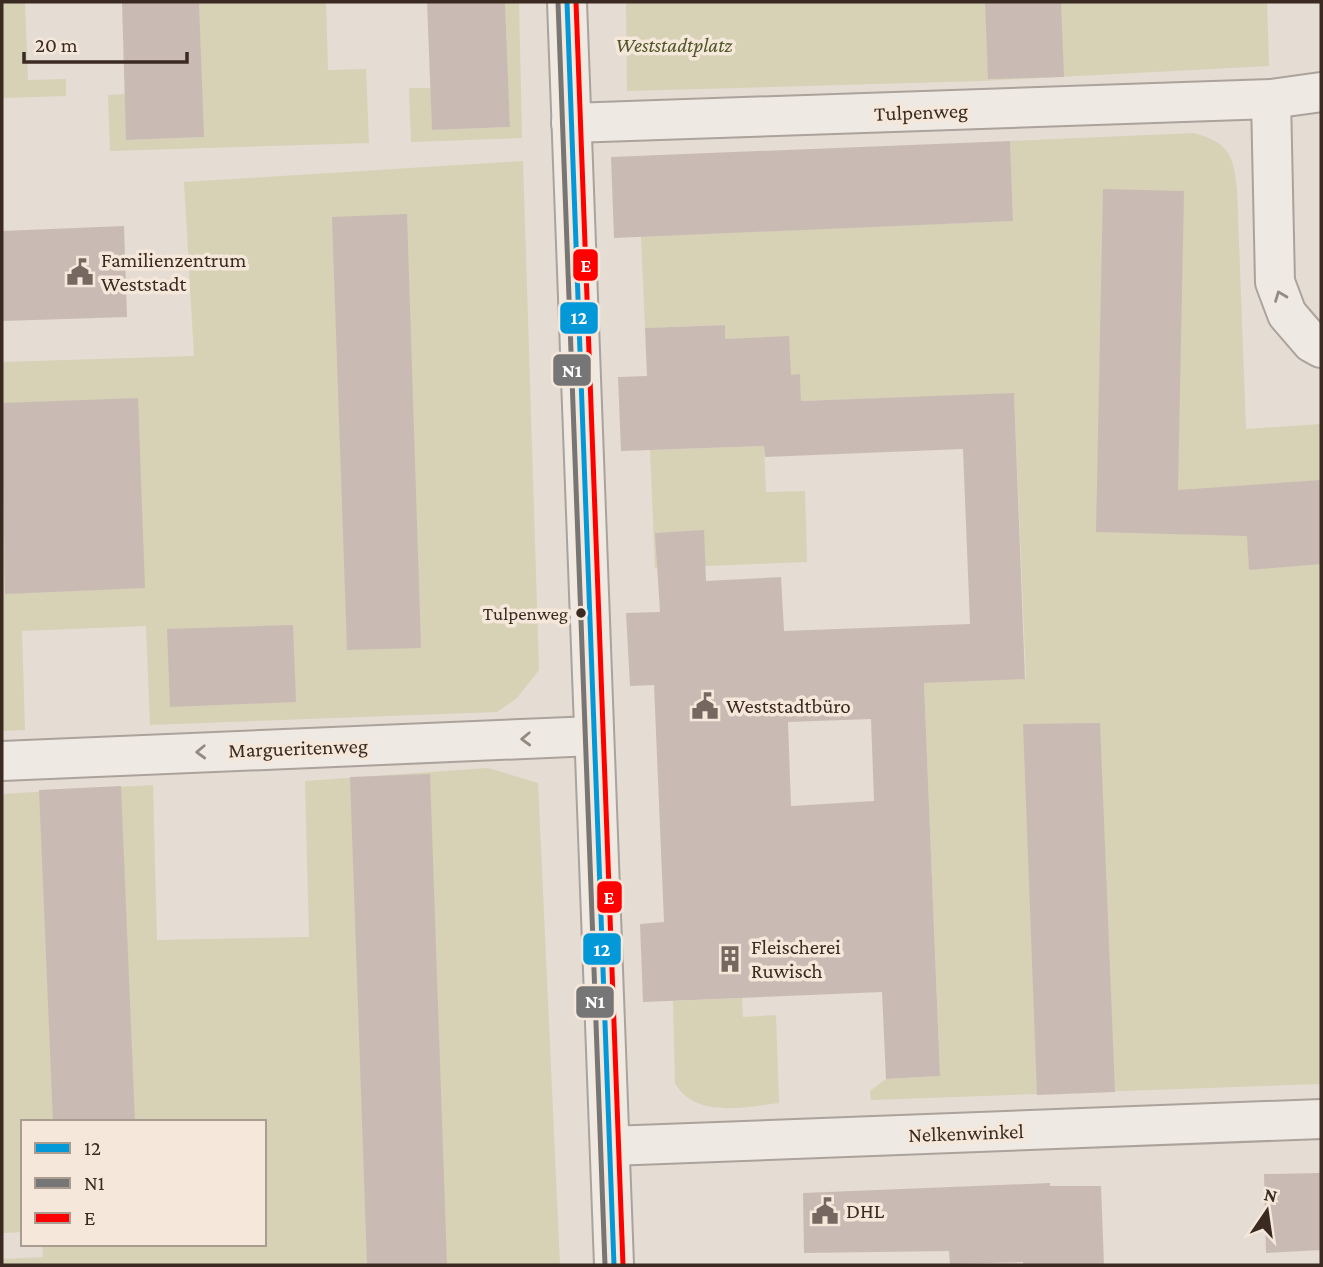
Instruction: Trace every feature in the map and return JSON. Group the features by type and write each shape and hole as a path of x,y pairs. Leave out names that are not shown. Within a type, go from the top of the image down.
{"street":[{"path":"567,2 614,1265"},
{"name":"Tulpenweg","path":"571,123 1270,99 1321,92"},
{"path":"1270,99 1275,282 1287,314 1312,343 1321,348"},
{"name":"Margueritenweg","path":"2,761 594,736"},
{"name":"Nelkenwinkel","path":"610,1146 1321,1119"}],"green space":[{"path":"2,2 25,2 28,80 66,79 66,96 2,98"},
{"path":"199,2 326,2 328,70 366,69 369,143 110,151 108,95 125,94 127,140 203,137"},
{"path":"505,2 519,2 522,138 411,142 409,88 431,88 432,130 510,127"},
{"name":"Weststadtplatz","path":"626,2 1267,2 1269,66 981,81 627,91"},
{"path":"1194,133 1222,146 1234,167 1246,429 1321,424 1321,1084 871,1100 870,1091 886,1079 940,1076 924,683 1026,678 1014,394 801,401 800,375 791,375 725,339 724,325 645,328 641,236 1013,221 1010,141"},
{"path":"523,161 539,670 517,698 497,712 150,725 146,626 22,631 25,730 2,731 2,362 194,356 184,182"},
{"path":"764,446 766,492 805,491 807,562 655,568 650,450"},
{"path":"488,768 538,783 560,1265 2,1265 2,1259 43,1257 42,1246 266,1246 266,1120 21,1120 21,1232 2,1233 2,794 153,785 157,940 309,937 305,781"},
{"path":"742,998 743,1017 776,1015 779,1103 722,1108 695,1102 675,1083 673,1001"}],"building":[{"path":"122,2 199,2 204,137 126,140"},
{"path":"427,2 505,2 510,127 432,130"},
{"path":"985,2 1061,2 1064,77 988,79"},
{"path":"1010,141 1013,221 614,238 611,157"},
{"path":"1103,189 1184,191 1178,490 1321,480 1321,564 1249,570 1247,536 1096,532"},
{"path":"407,214 421,648 347,650 332,217"},
{"path":"124,226 127,317 2,321 2,231"},
{"path":"725,325 725,339 789,336 791,375 800,374 801,401 1014,393 1025,679 924,683 940,1076 886,1079 882,992 643,1002 640,924 664,922 654,685 630,686 626,613 660,612 655,533 704,530 706,581 781,577 784,631 970,624 963,449 765,457 764,446 621,451 618,377 647,376 645,328","holes":["871,719 874,801 791,806 788,722"]},
{"path":"138,398 145,588 5,594 2,403"},
{"path":"293,625 296,702 170,707 167,629"},
{"path":"1100,723 1115,1092 1037,1095 1023,724"},
{"path":"430,774 447,1265 367,1265 350,777"},
{"path":"121,786 135,1120 53,1120 39,790"},
{"path":"1321,1173 1321,1250 1266,1253 1264,1174"},
{"path":"1050,1183 1050,1186 1101,1186 1104,1265 1023,1265 1023,1262 950,1264 949,1251 804,1253 803,1193"}],"transit line":[{"name":"N1","path":"558,2 605,1265"},
{"name":"12","path":"567,2 614,1265"},
{"name":"E","path":"576,2 623,1265"}],"place":[{"name":"Familienzentrum Weststadt","path":"80,272"},
{"name":"Tulpenweg","path":"581,613"},
{"name":"Weststadtbüro","path":"705,706"},
{"name":"Fleischerei Ruwisch","path":"730,959"},
{"name":"DHL","path":"825,1211"}]}
